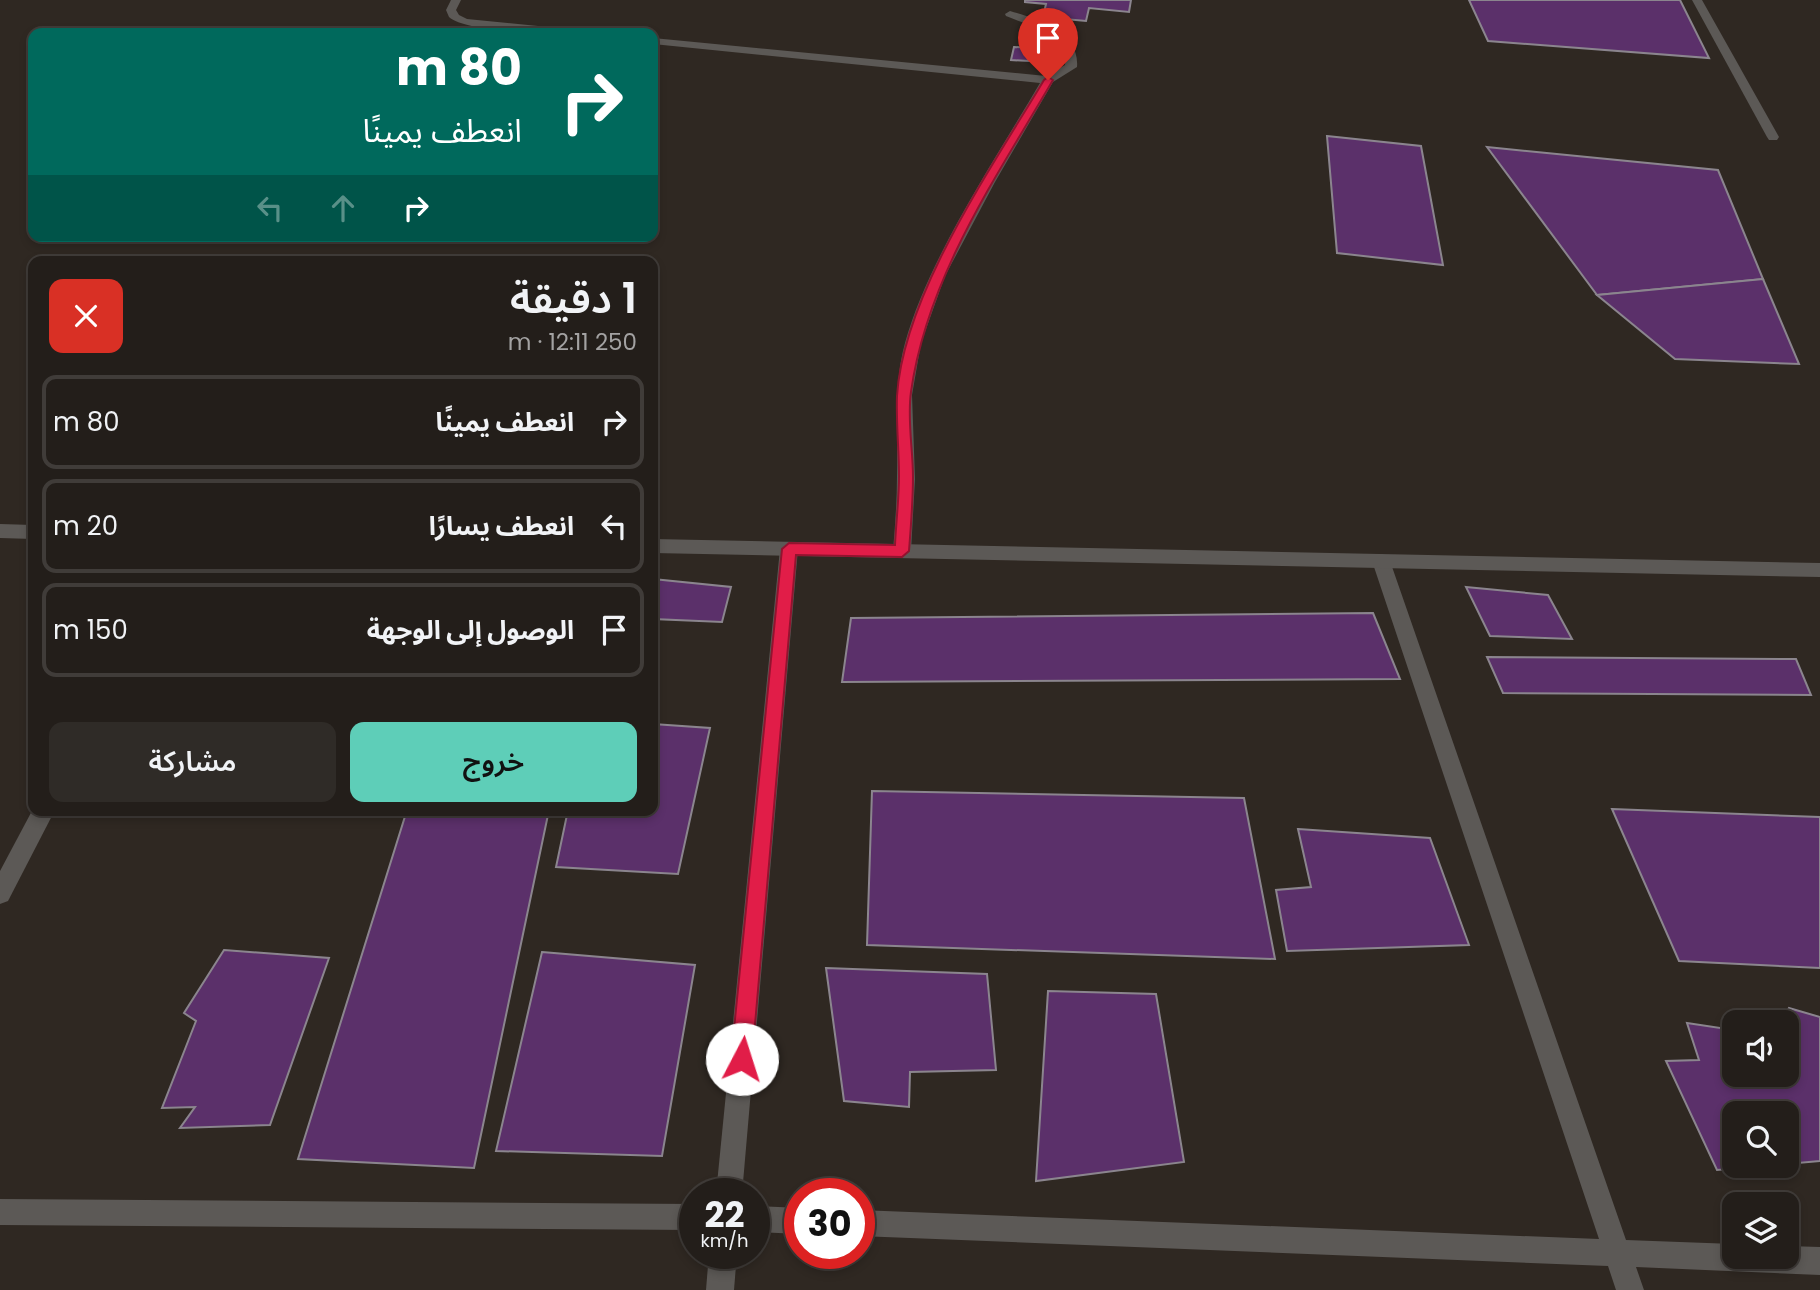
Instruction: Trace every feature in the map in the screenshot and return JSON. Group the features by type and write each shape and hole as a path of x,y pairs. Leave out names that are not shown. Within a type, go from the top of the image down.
{"street":[{"path":"456,0 451,10 454,17 465,22 527,28"},
{"path":"1697,0 1773,137"},
{"path":"902,551 906,479 904,395 913,343 938,276 988,182 1048,80 1070,67 1073,60 1071,50 1053,33 1010,14"},
{"path":"658,41 1048,80"},
{"path":"0,531 28,532"},
{"path":"658,546 1820,570"},
{"path":"730,1178 789,549"},
{"path":"1381,561 1630,1290"},
{"path":"0,893 41,816"},
{"path":"0,1212 679,1217"},
{"path":"875,1224 1820,1261"},
{"path":"720,1290 722,1269"}],"building":[{"path":"1025,0 1131,0 1129,12 1089,8 1086,21 1043,17 1046,4"},
{"path":"1469,0 1680,0 1709,58 1488,41"},
{"path":"1014,47 1050,49 1048,62 1011,60"},
{"path":"1327,136 1421,146 1443,265 1337,253"},
{"path":"1487,147 1718,170 1763,279 1597,295"},
{"path":"1763,279 1799,364 1675,359 1597,295"},
{"path":"658,580 731,587 722,622 658,619"},
{"path":"1466,587 1548,595 1572,639 1490,636"},
{"path":"1373,613 1400,679 842,682 851,618"},
{"path":"1487,657 1796,659 1811,695 1503,693"},
{"path":"658,724 710,728 678,874 556,867 567,816 658,816"},
{"path":"872,791 1244,798 1275,959 867,945"},
{"path":"1612,809 1820,817 1820,968 1679,961"},
{"path":"405,816 548,816 474,1168 298,1159"},
{"path":"1298,829 1430,838 1469,945 1287,951 1276,890 1311,887"},
{"path":"224,950 329,958 270,1125 180,1128 195,1107 162,1108 196,1021 184,1013"},
{"path":"542,952 695,965 662,1156 496,1151"},
{"path":"826,968 987,974 996,1070 910,1072 909,1107 844,1101"},
{"path":"1048,991 1156,994 1184,1162 1036,1181"},
{"path":"1799,1011 1820,1017 1820,1161 1799,1163 1799,1101 1722,1101 1722,1170 1717,1170 1666,1061 1699,1060 1687,1023 1722,1028 1722,1087 1799,1087"}],"route":[{"path":"742,1059 789,549 902,551 906,479 904,395 913,343 938,276 988,182 1048,80"}]}
